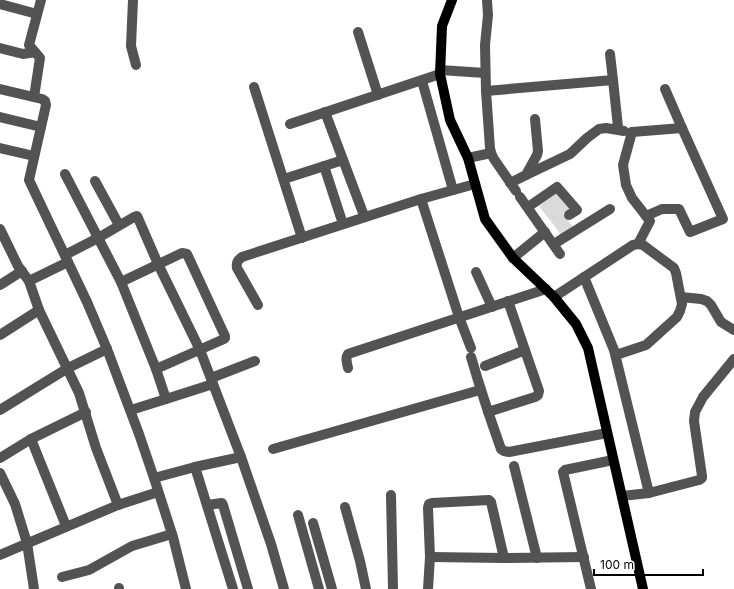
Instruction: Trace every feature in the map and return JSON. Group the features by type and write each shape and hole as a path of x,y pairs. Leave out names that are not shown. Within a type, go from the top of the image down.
{"main road":[{"path":"452,0 442,26 440,72 450,120 468,158 485,219 514,258 554,297 576,324 588,348 643,589"}],"street":[{"path":"34,97 40,58 29,45 41,0"},
{"path":"132,0 131,46 136,65"},
{"path":"487,0 488,15 485,45 485,73 491,153 560,254"},
{"path":"0,4 38,14"},
{"path":"358,32 378,95"},
{"path":"0,48 23,54 35,52"},
{"path":"610,54 618,127"},
{"path":"290,124 422,81 440,72 485,73"},
{"path":"486,90 613,80"},
{"path":"422,81 454,190"},
{"path":"254,87 302,238"},
{"path":"0,89 45,101 46,105 29,180 87,302 140,434 172,534 186,589"},
{"path":"646,216 662,209 679,209 690,232 723,219 665,89"},
{"path":"325,112 363,213"},
{"path":"0,117 41,127"},
{"path":"516,190 537,155 538,151 535,119"},
{"path":"526,175 570,154 599,129 606,128 632,132 682,128"},
{"path":"632,132 623,165 626,185 632,198 650,221 638,244"},
{"path":"0,148 34,156"},
{"path":"468,158 491,153"},
{"path":"287,178 343,160"},
{"path":"324,166 341,218"},
{"path":"65,174 121,282 156,369 166,399"},
{"path":"95,181 119,225"},
{"path":"258,305 237,268 236,264 242,257 421,199 475,184"},
{"path":"528,207 557,186 577,210 569,215"},
{"path":"421,199 471,352 480,390 501,449 504,452 508,452 608,433"},
{"path":"554,244 610,209"},
{"path":"29,281 119,225 137,216 158,264 200,350 241,457 271,544 284,589"},
{"path":"0,229 16,263 29,281 39,310 79,393 96,448 118,505"},
{"path":"514,258 545,232"},
{"path":"554,297 633,245 643,245 674,268 682,304 677,317 646,345 616,355"},
{"path":"121,282 182,253 187,254 225,336 224,339 156,369"},
{"path":"0,285 22,271"},
{"path":"476,272 492,307"},
{"path":"584,277 616,355 649,493"},
{"path":"348,368 346,360 348,354 546,289"},
{"path":"681,297 707,301 721,322 734,330"},
{"path":"488,412 535,397 538,395 539,391 508,301"},
{"path":"0,335 39,310"},
{"path":"0,410 68,368 107,349"},
{"path":"485,366 525,350"},
{"path":"622,496 649,493 702,478 694,421 695,412 703,397 734,359"},
{"path":"130,410 166,399 212,381 255,361"},
{"path":"273,450 480,390"},
{"path":"0,458 31,440 86,412"},
{"path":"31,440 66,526"},
{"path":"154,478 241,457"},
{"path":"591,589 563,472 565,470 613,460"},
{"path":"514,466 537,558"},
{"path":"195,467 233,589"},
{"path":"0,473 17,510 27,543 34,589"},
{"path":"0,555 118,505 158,492"},
{"path":"391,495 393,589"},
{"path":"428,589 430,557 429,504 489,500 491,502 504,558"},
{"path":"207,505 220,503 223,505 248,589"},
{"path":"345,507 366,589"},
{"path":"298,516 319,589"},
{"path":"313,523 332,589"},
{"path":"62,577 89,570 132,546 172,534"},
{"path":"430,557 584,558"}],"shaded area":[{"path":"559,191 572,207 563,214 574,228 562,236 539,206"}]}
